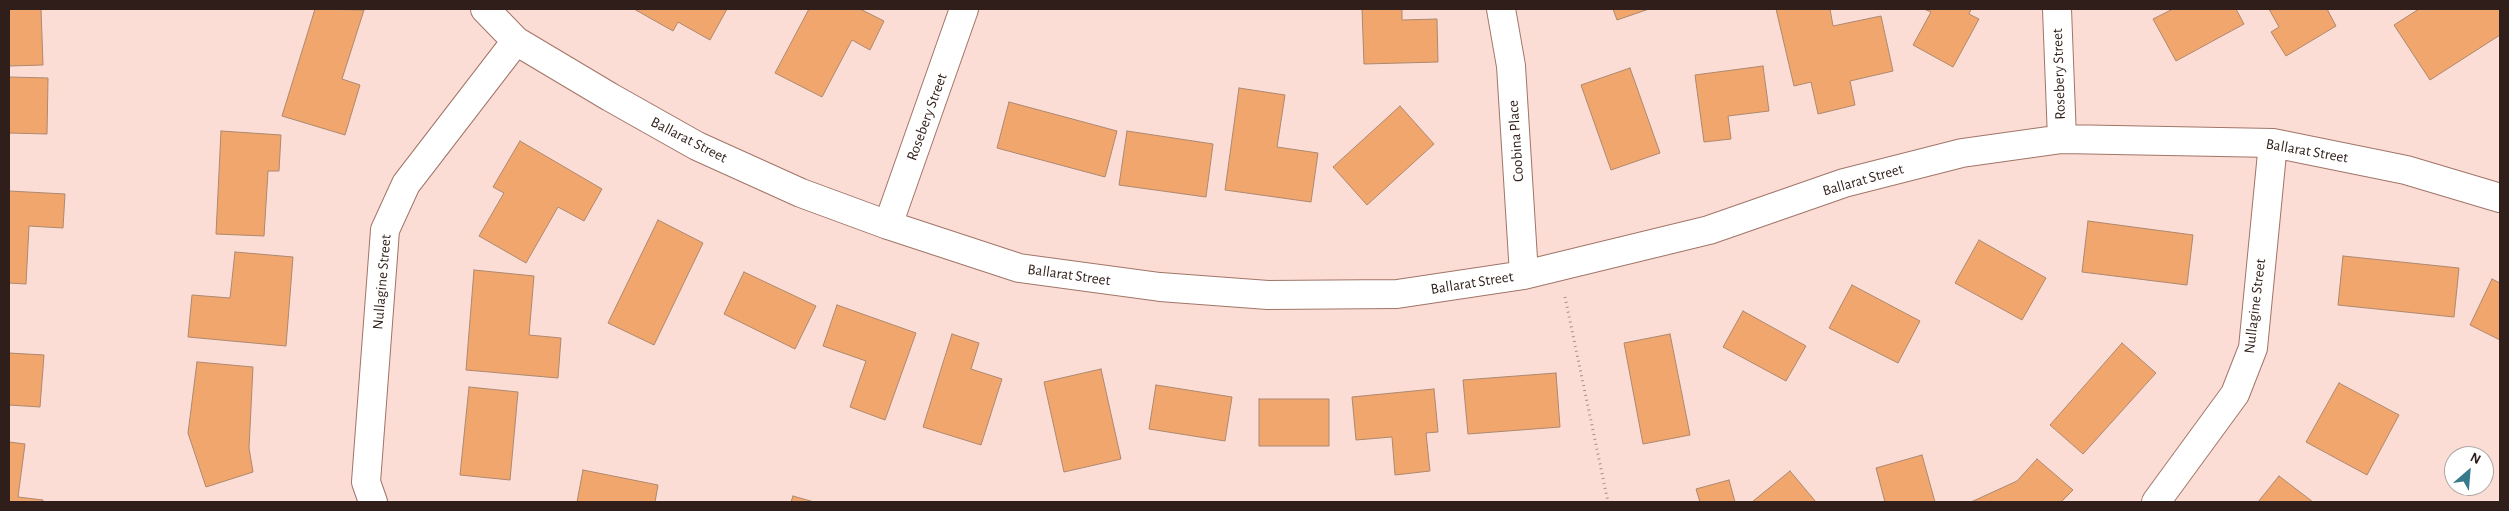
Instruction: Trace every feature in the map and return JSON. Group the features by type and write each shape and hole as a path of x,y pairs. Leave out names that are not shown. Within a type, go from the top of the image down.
{"street":[{"name":"Ballarat Street","path":"485,9 516,41 697,146 801,193 888,225 1019,268 1160,287 1268,294 1397,294 1524,275 1710,230 1844,184 1962,153 2062,139 2273,142 2406,170 2500,198"},
{"name":"Rosebery Street","path":"888,225 964,9"},
{"name":"Coobina Place","path":"1501,9 1511,66 1524,275"},
{"name":"Rosebery Street","path":"2057,9 2062,139"},
{"name":"Nullagine Street","path":"373,502 366,482 385,230 406,184 516,41"},
{"name":"Nullagine Street","path":"2156,502 2235,394 2253,348 2273,142"}],"path":[{"path":"1558,267 1608,502"}],"building":[{"path":"9,9 41,9 43,65 9,66"},
{"path":"315,9 364,10 342,79 360,85 345,135 282,116"},
{"path":"634,9 727,9 710,40 678,22 673,31"},
{"path":"809,9 860,9 884,21 870,50 852,40 822,97 775,73"},
{"path":"1362,9 1402,9 1402,20 1437,19 1438,62 1364,64"},
{"path":"1613,9 1649,9 1617,20"},
{"path":"1776,9 1830,9 1833,26 1881,16 1893,71 1850,81 1855,105 1818,114 1811,82 1794,86"},
{"path":"1924,9 1971,9 1969,14 1979,19 1953,67 1913,45 1931,12"},
{"path":"2173,9 2236,9 2244,24 2176,61 2153,19"},
{"path":"2269,9 2327,9 2336,26 2286,56 2271,32 2279,27"},
{"path":"2419,9 2500,9 2500,35 2430,80 2394,25"},
{"path":"1763,66 1769,111 1728,116 1731,139 1704,142 1695,75"},
{"path":"1630,68 1660,153 1611,170 1581,85"},
{"path":"9,77 48,78 47,134 9,133"},
{"path":"1239,88 1285,95 1277,147 1318,153 1311,202 1225,190"},
{"path":"1009,102 1117,131 1105,177 997,148"},
{"path":"1400,106 1434,144 1367,205 1333,167"},
{"path":"221,131 281,135 279,171 268,171 264,236 216,234"},
{"path":"1127,131 1213,144 1206,197 1119,185"},
{"path":"520,141 602,189 584,221 558,207 526,263 479,236 504,193 493,187"},
{"path":"9,191 65,194 63,228 29,226 26,284 9,283"},
{"path":"658,220 703,243 654,345 608,323"},
{"path":"2088,221 2193,235 2187,285 2082,272"},
{"path":"1979,240 2046,278 2022,320 1955,283"},
{"path":"235,252 293,257 286,346 188,337 192,295 230,298"},
{"path":"2343,256 2459,268 2454,317 2338,305"},
{"path":"474,270 534,276 529,335 561,338 558,378 466,370"},
{"path":"744,272 816,306 795,349 724,314"},
{"path":"2492,279 2500,283 2500,340 2470,325"},
{"path":"1852,285 1920,321 1898,363 1829,328"},
{"path":"837,305 916,333 885,420 850,407 866,361 823,346"},
{"path":"1743,311 1806,346 1786,381 1723,347"},
{"path":"952,334 979,343 971,369 1002,379 981,445 923,427"},
{"path":"1670,334 1690,435 1643,444 1624,343"},
{"path":"2122,343 2156,373 2083,454 2050,425"},
{"path":"9,353 44,355 40,407 9,405"},
{"path":"197,362 253,367 249,448 253,472 206,487 188,433"},
{"path":"1101,369 1121,459 1064,472 1044,382"},
{"path":"1556,373 1560,427 1468,434 1463,380"},
{"path":"2339,383 2399,415 2367,475 2306,442"},
{"path":"1156,385 1232,397 1225,441 1149,429"},
{"path":"469,387 518,392 510,480 460,475"},
{"path":"1434,389 1438,432 1426,433 1430,471 1395,475 1392,437 1356,440 1352,397"},
{"path":"1259,399 1329,399 1329,446 1259,446"},
{"path":"9,442 25,444 18,497 43,500 43,502 9,502"},
{"path":"1922,455 1935,502 1885,502 1876,468"},
{"path":"2037,459 2073,490 2061,502 1971,502 2017,481"},
{"path":"583,470 658,485 655,502 577,502"},
{"path":"1790,471 1816,502 1752,502"},
{"path":"2279,476 2313,502 2258,502"},
{"path":"1729,480 1735,502 1700,502 1696,489"},
{"path":"793,496 814,502 791,502"}]}
